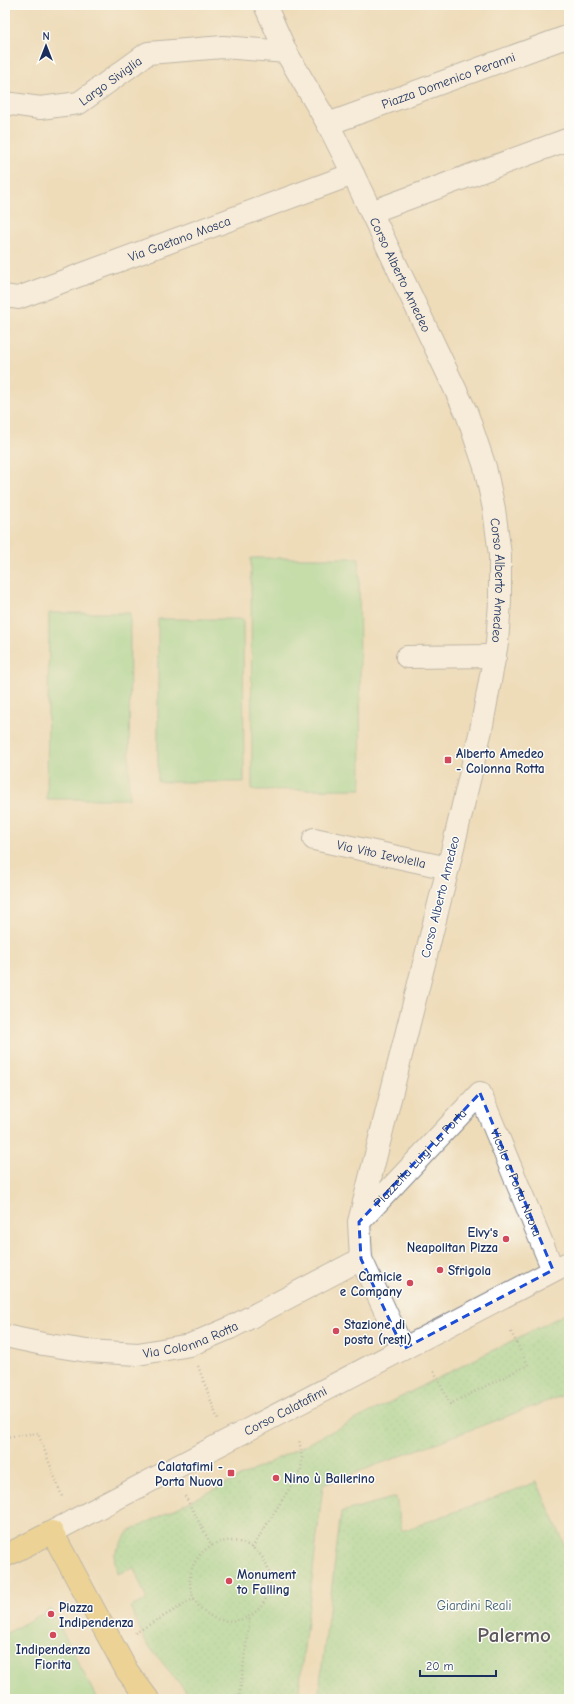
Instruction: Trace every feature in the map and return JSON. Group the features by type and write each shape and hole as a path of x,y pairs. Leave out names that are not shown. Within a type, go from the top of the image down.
{"main road":[{"name":"Corso Calatafimi","path":"5,1556 52,1532"},
{"path":"52,1532 127,1671 148,1699"}],"street":[{"name":"Corso Alberto Amedeo","path":"265,5 286,52 328,124 353,174 466,414 485,467 494,509 500,555 500,602 495,656 481,730 359,1222 361,1259 403,1348"},
{"name":"Piazza Domenico Peranni","path":"328,124 569,36"},
{"name":"Largo Siviglia","path":"5,103 40,108 79,103 148,53 223,47 286,52"},
{"path":"371,212 569,139"},
{"name":"Via Gaetano Mosca","path":"5,296 18,298 353,174"},
{"path":"407,657 495,656"},
{"name":"Via Vito Ievolella","path":"314,839 448,868"},
{"name":"Piazzetta Luigi La Porta","path":"359,1222 480,1094"},
{"name":"Vicolo a Porta Nuova","path":"480,1094 559,1267"},
{"name":"Via Colonna Rotta","path":"5,1336 87,1351 138,1354 190,1345 230,1328 361,1259"},
{"name":"Corso Calatafimi","path":"52,1532 559,1267"}],"path":[{"path":"434,1371 450,1404 528,1366 511,1332"},
{"path":"190,1345 226,1441"},
{"path":"5,1437 38,1433 72,1521"},
{"path":"252,1548 301,1470 302,1457 299,1439"},
{"path":"185,1496 212,1546"},
{"path":"232,1541 245,1544 252,1548 265,1562 270,1575 270,1588 265,1601 256,1612 245,1619 231,1621 218,1619 206,1613 198,1604 192,1593 190,1581 193,1568 198,1557 212,1546 219,1543 232,1541"},
{"path":"134,1634 195,1598"},
{"path":"239,1699 250,1616"}],"highlighted area":[{"path":"480,1093 553,1270 403,1349 361,1259 359,1222"}],"green space":[{"path":"251,558 359,558 361,789 252,790"},
{"path":"49,613 130,613 129,799 47,799"},
{"path":"158,619 243,619 244,782 158,782"},
{"path":"569,1312 569,1393 323,1485 298,1699 194,1699 191,1697 146,1643 130,1607 147,1600 134,1568 117,1574 114,1555 128,1532"},
{"name":"Giardini Reali","path":"537,1482 569,1554 569,1699 318,1699 341,1512 396,1497 402,1531"},
{"name":"Piazza Indipendenza","path":"51,1609 97,1699 5,1699 5,1634"}],"place":[{"name":"Alberto Amedeo - Colonna Rotta","path":"448,760"},
{"name":"Elvy's Neapolitan Pizza","path":"506,1239"},
{"name":"Sfrigola","path":"440,1270"},
{"name":"Camicie e Company","path":"410,1283"},
{"name":"Stazione di posta (resti)","path":"336,1331"},
{"name":"Calatafimi - Porta Nuova","path":"231,1473"},
{"name":"Nino ù Ballerino","path":"276,1478"},
{"name":"Monument to Falling","path":"229,1581"},
{"name":"Piazza Indipendenza","path":"51,1614"},
{"name":"Indipendenza Fiorita","path":"53,1635"}],"district":[{"name":"Palermo","path":"514,1635"}]}
